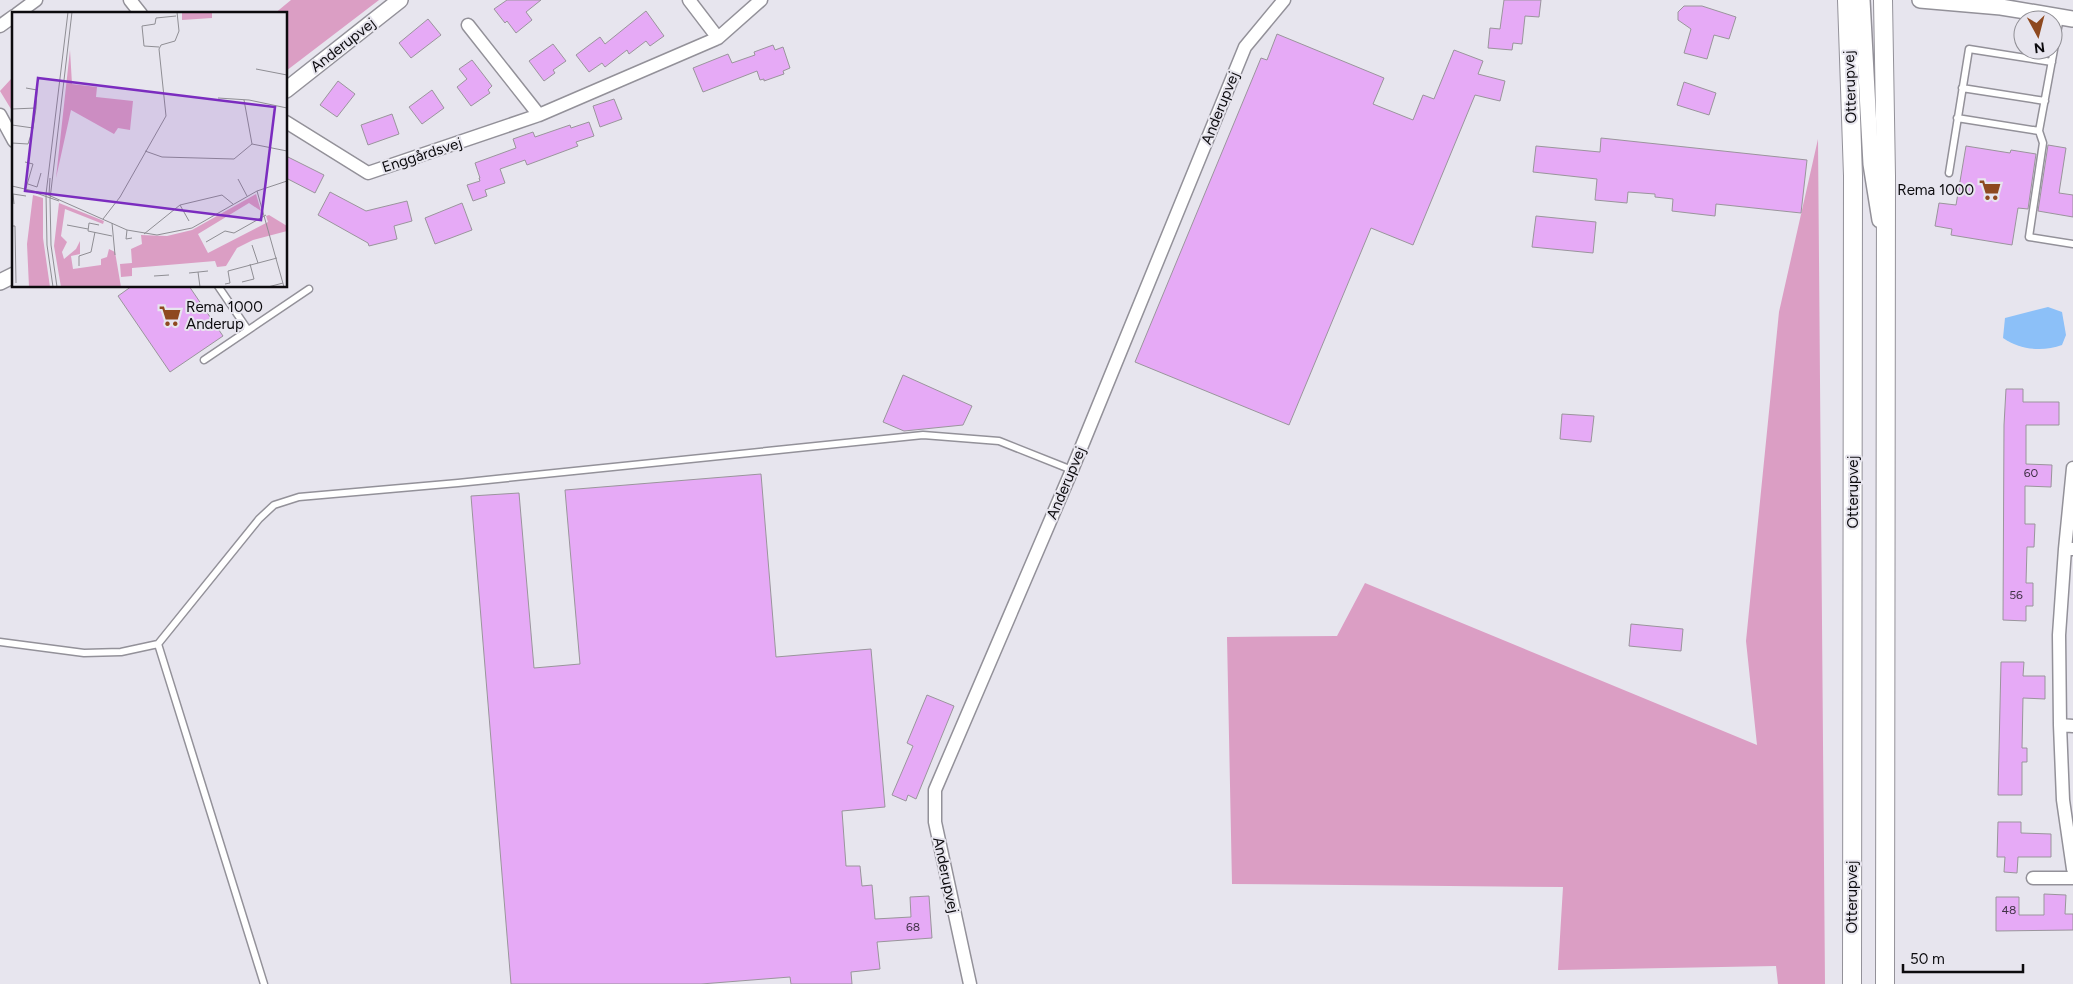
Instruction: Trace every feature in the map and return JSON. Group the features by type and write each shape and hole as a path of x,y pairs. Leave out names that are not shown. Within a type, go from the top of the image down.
{"main road":[{"name":"Otterupvej","path":"1847,0 1853,176 1852,984"},
{"path":"1883,0 1886,176 1885,984"}],"street":[{"path":"19,12 36,0"},
{"path":"130,0 139,12"},
{"name":"Anderupvej","path":"288,88 400,0"},
{"path":"689,0 718,38"},
{"name":"Enggårdsvej","path":"288,123 368,173 540,116 718,38 761,0"},
{"name":"Anderupvej","path":"970,984 934,822 935,790 1072,470 1246,47 1284,0"},
{"path":"1862,0 1872,164 1885,256"},
{"path":"1920,0 1997,4 2067,18"},
{"path":"0,26 12,17"},
{"path":"468,25 540,116"},
{"path":"0,116 12,137"},
{"path":"0,282 12,276"},
{"path":"2073,468 2069,549 2059,635 2067,726 2063,800 2073,869"},
{"path":"2032,878 2073,878"}],"lane":[{"path":"2067,18 2052,62 2039,131 2043,143 2029,237 2073,244"},
{"path":"1948,173 1969,48 2052,62"},
{"path":"1962,88 2045,101"},
{"path":"1957,118 2039,131"},
{"path":"219,288 248,330"},
{"path":"204,360 309,289"},
{"path":"0,642 84,653 121,652 158,644 259,519 274,505 299,497 458,483 923,435 998,441 1072,470"},
{"path":"158,644 264,984"}],"shaded area":[{"path":"291,0 379,0 288,69 288,12 276,12"},
{"path":"12,79 12,111 0,91"},
{"path":"1818,139 1825,984 1778,984 1776,966 1558,970 1563,887 1232,884 1227,637 1337,636 1365,583 1757,745 1746,641 1779,312"}],"water":[{"path":"2048,307 2062,312 2066,335 2062,345 2047,349 2032,349 2017,345 2003,338 2005,318"}],"building":[{"path":"507,0 541,0 526,12 532,20 516,33 494,9"},
{"path":"1504,0 1541,0 1539,17 1525,16 1522,44 1513,43 1512,50 1488,48 1490,28 1500,29"},
{"path":"1684,6 1702,6 1736,17 1729,39 1714,35 1707,59 1684,53 1691,29 1678,20 1678,12"},
{"path":"646,11 664,36 650,46 646,41 629,54 627,50 605,67 602,63 589,72 576,55 600,37 605,44"},
{"path":"428,19 441,35 411,58 399,43"},
{"path":"1277,34 1384,78 1373,104 1413,120 1423,95 1434,99 1454,50 1483,61 1478,74 1505,81 1500,101 1475,95 1413,245 1371,228 1289,425 1135,362 1261,58 1267,60"},
{"path":"553,44 566,61 553,70 555,73 544,81 529,61"},
{"path":"773,45 775,50 783,47 790,68 783,71 784,74 764,81 764,79 760,80 757,71 703,92 693,68 728,54 732,63 755,55 754,52"},
{"path":"472,60 492,86 488,90 490,93 471,106 457,87 467,79 459,69"},
{"path":"338,81 355,94 337,117 320,105"},
{"path":"1684,82 1716,93 1709,115 1677,105"},
{"path":"432,90 444,108 422,124 409,107"},
{"path":"614,99 622,119 600,127 593,106"},
{"path":"392,114 399,134 368,145 361,125"},
{"path":"589,122 594,136 576,142 578,146 527,165 525,160 500,169 505,183 485,190 487,196 473,201 467,185 480,181 475,163 516,148 513,139 533,132 535,137 570,125 571,128"},
{"path":"1601,138 1807,160 1801,213 1716,204 1715,216 1672,211 1673,199 1655,197 1655,194 1628,192 1627,203 1595,200 1597,179 1533,172 1536,146 1600,152"},
{"path":"2048,145 2066,148 2059,193 2073,195 2073,217 2038,211"},
{"name":"Rema 1000","path":"1966,146 2010,153 2011,150 2036,154 2028,209 2018,208 2012,245 1951,235 1952,229 1935,226 1939,203 1956,205"},
{"path":"288,157 324,175 315,193 288,179"},
{"path":"330,192 366,211 407,201 412,221 394,226 397,239 369,246 368,243 318,215"},
{"path":"462,203 472,230 435,244 425,218"},
{"path":"1536,216 1596,222 1593,253 1532,247"},
{"name":"Rema 1000 Anderup","path":"129,288 190,288 223,336 170,372 118,296"},
{"path":"903,375 972,406 963,425 904,431 883,422"},
{"path":"2006,389 2023,389 2023,402 2059,402 2059,425 2026,425 2026,464 2052,465 2051,487 2025,486 2025,524 2035,524 2034,547 2027,547 2026,583 2033,583 2033,606 2026,606 2026,621 2003,620 2004,425"},
{"path":"1562,414 1594,416 1591,442 1560,439"},
{"path":"761,474 776,657 871,649 885,807 842,811 846,866 860,866 862,886 872,885 875,919 911,917 910,897 929,896 932,938 877,942 880,969 851,972 852,984 791,984 790,977 701,984 511,984 471,496 519,493 534,668 580,664 565,490"},
{"path":"1631,624 1683,629 1681,651 1629,646"},
{"path":"2001,662 2024,662 2023,676 2045,676 2045,699 2023,698 2022,748 2027,748 2027,762 2022,762 2022,795 1998,795"},
{"path":"927,695 954,706 916,799 908,795 906,801 892,795 913,746 907,743"},
{"path":"1998,822 2021,822 2021,833 2051,834 2051,857 2018,857 2017,873 2004,872 2005,857 1997,857"},
{"path":"2044,894 2066,895 2065,914 2073,914 2073,930 1996,931 1996,897 2019,897 2019,915 2044,915"}],"place":[{"name":"Rema 1000","path":"1990,190"},
{"name":"Rema 1000 Anderup","path":"170,316"}]}
